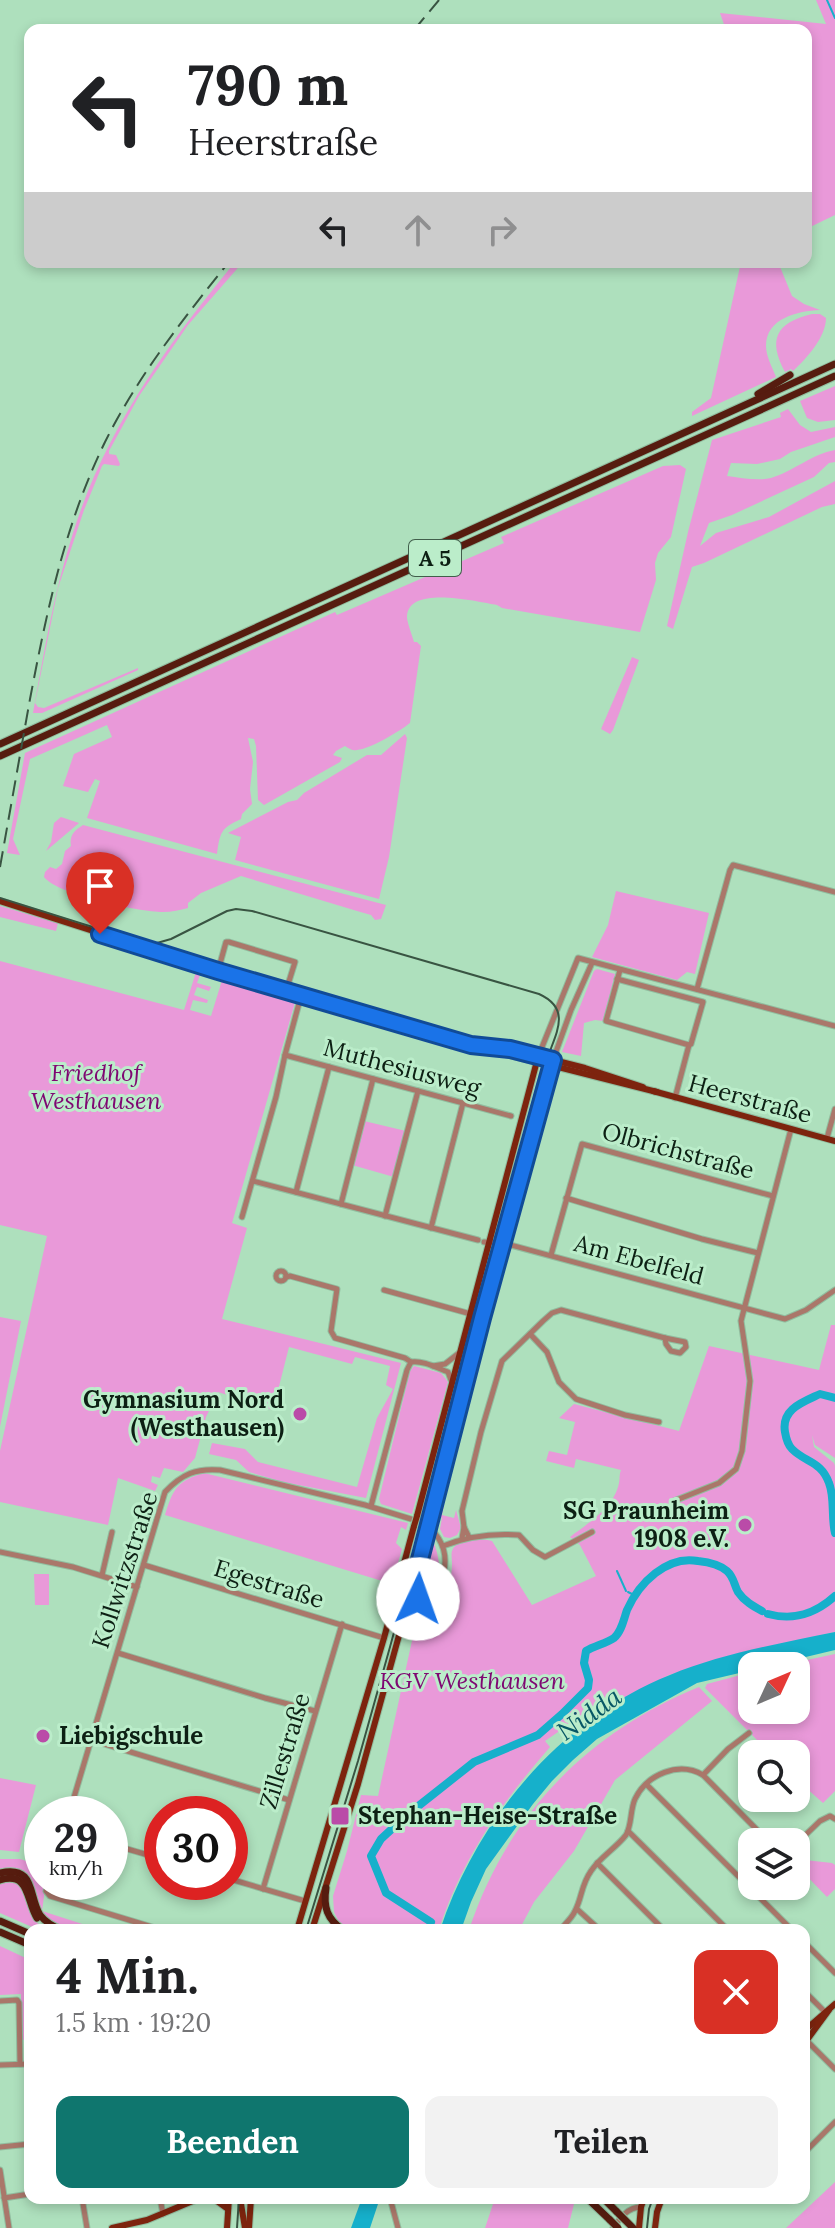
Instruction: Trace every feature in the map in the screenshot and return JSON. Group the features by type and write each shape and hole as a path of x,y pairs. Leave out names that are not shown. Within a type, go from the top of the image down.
{"highway":[{"name":"A 5","path":"0,744 835,364"},
{"path":"728,412 790,375"},
{"name":"A 5","path":"0,756 835,376"},
{"path":"0,1873 11,1872 24,1877 30,1885 40,1915 49,1924"},
{"path":"0,1880 13,1878 22,1883 32,1910 46,1924"},
{"path":"326,1888 324,1899 328,1916 337,1924"},
{"path":"0,1921 24,1931"},
{"path":"0,1932 24,1942"},
{"path":"593,2204 614,2225"},
{"path":"609,2204 636,2228"}],"main road":[{"name":"Heerstraße","path":"0,901 301,996 483,1048 538,1059 835,1141"},
{"path":"298,1924 384,1638 463,1349 484,1242 516,1118 538,1059"},
{"path":"314,1924 430,1533 430,1521 553,1063"},
{"path":"810,2026 835,2004"},
{"path":"810,2035 827,2012"},
{"path":"112,2228 147,2220 188,2204"},
{"path":"221,2204 228,2209"},
{"path":"227,2228 228,2204"},
{"path":"241,2204 247,2228"},
{"path":"247,2228 250,2204"},
{"path":"636,2228 642,2204"},
{"path":"644,2204 652,2212 655,2225"},
{"path":"655,2225 660,2204"}],"street":[{"path":"697,989 733,865 835,892"},
{"path":"218,971 226,942 229,942 295,962 286,991"},
{"path":"538,1059 578,958 835,1026"},
{"path":"553,1063 571,1010 592,963"},
{"path":"620,970 606,1021 689,1045"},
{"path":"617,979 703,1002 675,1098"},
{"path":"242,1217 301,996"},
{"name":"Muthesiusweg","path":"285,1055 516,1118"},
{"path":"296,1192 329,1067"},
{"path":"341,1204 373,1079"},
{"path":"385,1216 418,1091"},
{"path":"431,1228 463,1103"},
{"path":"827,1138 835,1109"},
{"path":"677,1498 719,1483 736,1469 742,1451 750,1381 741,1321 791,1129"},
{"name":"Olbrichstraße","path":"551,1255 582,1144 773,1196"},
{"name":"Am Ebelfeld","path":"253,1181 484,1242 503,1243 551,1255 785,1319 806,1310 835,1290"},
{"path":"566,1198 758,1253"},
{"path":"286,1277 337,1289 331,1331 335,1338 448,1372 452,1389"},
{"path":"384,1290 471,1314"},
{"path":"466,1538 462,1511 502,1361 552,1313 561,1310 665,1338"},
{"path":"529,1334 547,1352 559,1382 576,1399 659,1422"},
{"path":"433,1366 445,1364 463,1349"},
{"path":"371,1506 411,1362"},
{"name":"Kollwitzstraße","path":"74,1796 165,1492 182,1476 203,1469 220,1470 371,1506 414,1520"},
{"path":"102,1575 112,1532"},
{"path":"443,1546 466,1538 503,1533 519,1535 533,1550 545,1557 592,1532"},
{"path":"400,1630 436,1602 446,1561 443,1546 430,1533"},
{"path":"0,1552 102,1575 137,1587"},
{"name":"Egestraße","path":"144,1565 384,1638"},
{"path":"417,1571 418,1599 422,1602 433,1599 443,1578"},
{"name":"Zillestraße","path":"263,1889 342,1624"},
{"path":"118,1653 315,1711"},
{"path":"703,1775 749,1733"},
{"path":"91,1740 289,1800"},
{"path":"565,1924 577,1909 581,1888 597,1863 628,1831 635,1799 665,1771 691,1769 703,1775 755,1828"},
{"path":"647,1785 786,1924"},
{"path":"810,1831 820,1821 833,1818"},
{"path":"628,1831 722,1924"},
{"path":"597,1863 658,1924"},
{"path":"248,1884 305,1901"},
{"path":"63,1900 142,1924"},
{"path":"577,1909 593,1924"},
{"path":"810,1948 835,1973"},
{"path":"810,1996 827,2012"},
{"path":"0,2001 17,2000 19,2003 20,2064"},
{"path":"810,2046 834,2066"},
{"path":"0,2065 24,2064"},
{"path":"810,2147 835,2122"},
{"path":"0,2147 24,2145"},
{"path":"0,2170 9,2228"},
{"path":"4,2198 24,2195"},
{"path":"83,2204 87,2228"},
{"path":"161,2204 163,2214"},
{"path":"392,2204 398,2228"},
{"path":"614,2225 628,2210 639,2204"}],"green space":[{"path":"816,0 835,0 835,215 812,226 812,24 724,24 720,13 826,24"},
{"path":"230,268 238,268 188,325 139,396 109,451 109,454 116,455 119,466 102,466 58,588 35,703 44,708 138,670 42,713 33,713 60,577 86,495 140,390 186,325"},
{"path":"740,268 780,268 792,296 820,310 793,314 771,329 766,350 776,377 692,416 692,412 711,398"},
{"path":"812,314 826,318 823,332 804,360 793,371 785,372 777,351 778,334 790,322"},
{"path":"835,386 835,420 818,422 807,418 800,401"},
{"path":"788,409 800,425 811,432 835,427 835,437 791,452 780,459 757,464 731,463 727,476 771,478 835,450 835,462 829,463 814,477 709,523 700,546 716,533 769,517 835,481 835,504 822,507 692,567 673,629 667,626 712,440 781,417 780,413"},
{"path":"680,465 686,469 671,537 658,553 656,580 640,632 460,599 430,598 418,601 410,608 407,618 414,642 421,646 410,723 363,749 354,750 345,746 336,751 333,755 342,758 340,762 264,805 258,800 256,746 254,739 248,738 253,762 252,804 241,819 223,832 217,854 87,818 100,781 95,779 88,792 63,786 74,754 112,737 107,725 30,759 13,839 20,855 7,853 25,753 335,612 337,615 504,543 501,537 663,466"},
{"path":"632,657 639,660 610,734 601,729"},
{"path":"405,734 407,738 389,857 379,899 235,860 241,837 228,833 297,800 367,755 381,755"},
{"path":"61,817 79,823 46,851 54,823"},
{"path":"83,825 386,905 381,919 375,920 371,915 241,876 201,893 188,903 188,908 176,911 118,906 65,890 44,877 50,867 56,869 62,864 65,851 71,846 72,836"},
{"path":"616,891 709,913 695,974 687,972 677,980 592,957 608,925"},
{"path":"0,906 58,923 56,931 0,917"},
{"name":"Friedhof Westhausen","path":"0,961 184,1010 197,969 218,976 217,980 200,975 197,983 211,987 209,991 197,987 194,995 208,1000 207,1003 193,1000 190,1010 211,1016 223,977 296,999 232,1223 247,1228 222,1319 401,1363 366,1498 283,1482 249,1472 236,1460 209,1454 212,1443 245,1449 258,1462 357,1487 377,1418 393,1389 386,1385 390,1366 355,1357 352,1364 289,1347 273,1410 218,1392 206,1417 195,1458 183,1472 164,1468 160,1478 152,1476 151,1482 158,1485 155,1491 118,1478 108,1525 0,1502 0,1451 47,1236 0,1225"},
{"path":"597,969 615,974 603,1021 584,1023 581,1056 562,1052 594,971"},
{"path":"364,1121 406,1131 394,1177 352,1165"},
{"path":"0,1317 21,1321 0,1427"},
{"name":"KGV Westhausen","path":"831,1325 835,1325 835,1458 815,1445 812,1435 814,1447 835,1466 835,1632 738,1652 738,1655 669,1675 598,1714 593,1708 545,1741 550,1747 500,1811 471,1856 441,1924 340,1924 334,1912 333,1896 361,1795 378,1796 415,1627 435,1612 443,1601 452,1569 454,1546 470,1540 492,1541 532,1605 596,1576 580,1545 570,1537 612,1500 621,1470 576,1459 574,1468 546,1461 549,1451 567,1455 575,1422 559,1418 574,1404 679,1431 709,1346 819,1370"},
{"path":"414,1366 441,1373 448,1382 412,1514 381,1504 379,1499 410,1371"},
{"path":"204,1473 408,1523 406,1530 401,1527 396,1543 402,1549 392,1584 165,1515 177,1487"},
{"path":"444,1505 442,1515 454,1518 456,1510 461,1528 457,1535 450,1538 444,1537 440,1529 442,1518 438,1516"},
{"path":"432,1539 439,1561 439,1575 431,1597 425,1598 419,1592"},
{"path":"34,1574 49,1574 49,1605 35,1605"},
{"path":"835,1654 835,1791 823,1803 810,1791 810,1740 757,1740 741,1724 810,1724 810,1659"},
{"path":"738,1676 738,1721 705,1688 707,1684"},
{"path":"699,1687 712,1701 615,1780 574,1851 534,1902 522,1924 471,1924 485,1888 505,1850 556,1783 621,1728"},
{"path":"0,1778 36,1785 33,1796 24,1796 24,1832 19,1852 0,1850"},
{"path":"0,1859 24,1860 24,1871 0,1869"},
{"path":"810,1861 835,1865 835,1889 827,1897 810,1879"},
{"path":"12,1880 23,1891 29,1911 39,1924 25,1924 0,1913 0,1882"},
{"path":"42,1911 82,1924 53,1924"},
{"path":"0,1946 24,1957 24,2040 21,2040 21,1994 0,1995"},
{"path":"835,2182 835,2228 786,2228"},
{"path":"493,2204 574,2204 568,2228 485,2228"}],"water":[{"path":"835,1632 835,1650 810,1656 810,1652 743,1652"},
{"path":"738,1653 738,1673 697,1683 597,1739 552,1781 533,1804 486,1869 463,1924 442,1924 476,1850 500,1812 528,1777 559,1746 593,1718 630,1694 709,1661"},
{"path":"360,2204 378,2204 370,2228 351,2228"}],"waterway":[{"path":"827,0 835,18"},
{"path":"835,1398 820,1394 807,1400 790,1412 785,1424 791,1447 826,1476 832,1495 835,1533"},
{"name":"Nidda","path":"431,1922 386,1893 371,1856 381,1839 474,1762 538,1735 562,1714 588,1688 584,1663 586,1651 617,1635 632,1600 655,1573 687,1560 713,1564 727,1571 740,1595 762,1611"},
{"path":"617,1571 626,1591"},
{"path":"628,1592 636,1596"},
{"path":"768,1614 787,1617 804,1614 835,1596"}],"tram line":[{"path":"0,898 150,945 171,939 227,911 252,911 539,994 549,1000 558,1014 557,1031 390,1647 308,1924"},
{"path":"237,2228 239,2204"},
{"path":"647,2228 651,2204"}],"railway":[{"path":"419,24 439,0"},
{"path":"0,867 43,633 79,504 105,442 132,394 178,327 224,268"}],"place":[{"name":"Gymnasium Nord (Westhausen)","path":"300,1414"},
{"name":"SG Praunheim 1908 e.V.","path":"745,1525"},
{"name":"Liebigschule","path":"43,1736"},
{"name":"Stephan-Heise-Straße","path":"340,1816"}],"route":[{"path":"100,934 471,1045 510,1049 553,1060 417,1571 418,1599"}]}
